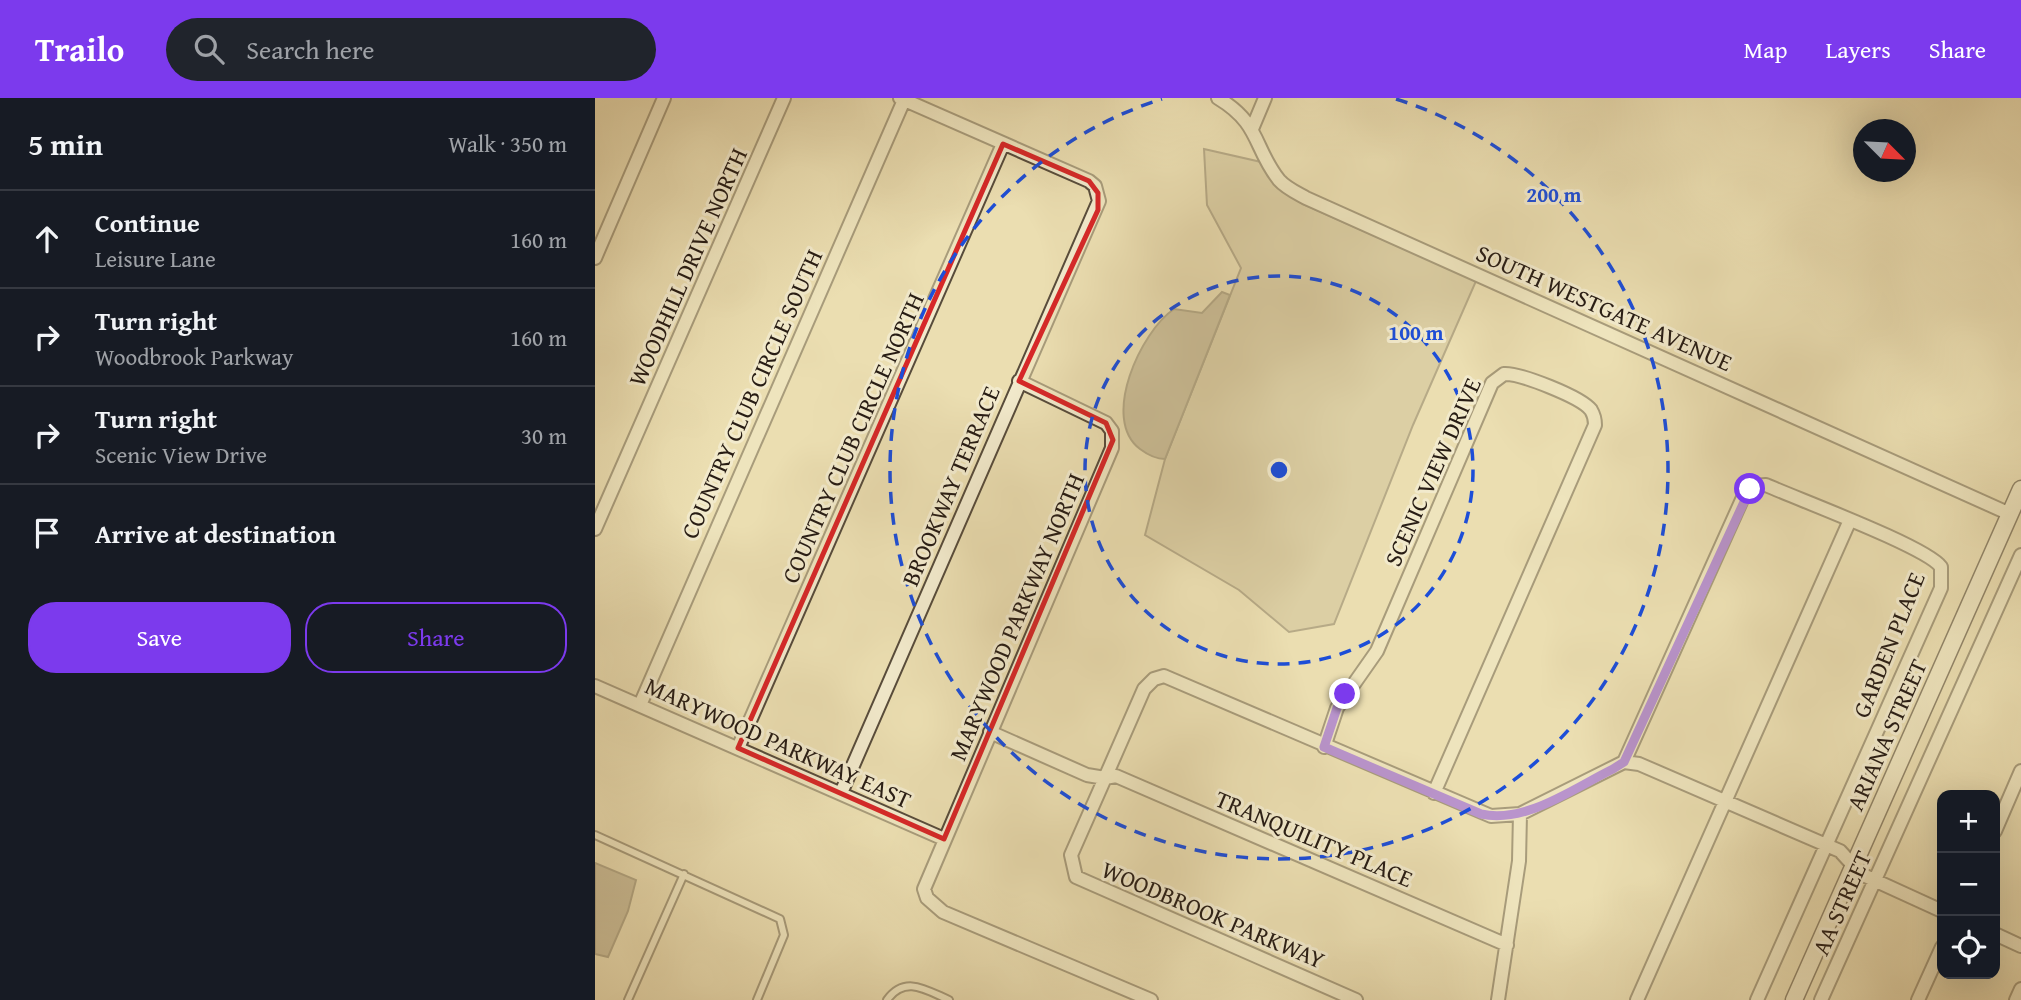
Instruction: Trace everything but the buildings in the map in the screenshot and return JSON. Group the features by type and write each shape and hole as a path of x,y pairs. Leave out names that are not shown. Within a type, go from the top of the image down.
{"street":[{"path":"595,258 664,98"},
{"name":"WOODHILL DRIVE NORTH","path":"595,529 784,98"},
{"name":"SOUTH WESTGATE AVENUE","path":"1217,98 1242,115 1280,180 1306,198 2010,514"},
{"path":"1252,129 1265,98"},
{"path":"902,99 1003,144"},
{"name":"COUNTRY CLUB CIRCLE SOUTH","path":"640,705 902,99"},
{"name":"BROOKWAY TERRACE","path":"841,793 1019,381 1098,210 1095,186 1089,181 1003,144"},
{"name":"COUNTRY CLUB CIRCLE NORTH","path":"738,748 1003,144"},
{"name":"SCENIC VIEW DRIVE","path":"1324,747 1337,708 1377,651 1492,383 1504,374 1519,374 1586,405 1595,418 1595,425 1434,793"},
{"name":"MARYWOOD PARKWAY NORTH","path":"1019,381 1106,423 1113,440 1112,449 924,889 927,898 943,912 1151,1000"},
{"name":"GARDEN PLACE","path":"1624,762 1745,493 1753,486 1766,485 1850,520 1936,560 1941,567 1943,581 1757,1000"},
{"name":"ARIANA STREET","path":"1794,1000 2021,489"},
{"path":"1637,1000 1850,520"},
{"name":"AA STREET","path":"1821,1000 2021,555"},
{"name":"WOODBROOK PARKWAY","path":"1356,1000 1076,877 1071,855 1144,689 1154,679 1164,676 1481,814 1502,817 1520,814 1624,762"},
{"name":"MARYWOOD PARKWAY EAST","path":"595,686 944,839"},
{"path":"990,732 1087,775 1105,778"},
{"path":"1624,762 1662,772 1826,844 1845,853 1861,874 1937,909"},
{"path":"2000,820 2021,772"},
{"name":"TRANQUILITY PLACE","path":"1105,778 1116,776 1507,945"},
{"path":"1498,1000 1521,841 1520,814"},
{"path":"2000,936 2021,946"},
{"path":"1918,1000 1937,958"},
{"path":"2016,1000 2021,989"}],"lane":[{"path":"595,835 780,919 784,935 757,1000"},
{"path":"628,1000 684,874"},
{"path":"887,1000 901,986 910,985 949,1000"}],"highlighted area":[{"path":"1003,144 1089,181 1098,193 1098,210 1019,381 1106,423 1113,440 944,839 738,748"}],"shaded area":[{"path":"1204,149 1261,162 1275,185 1303,204 1476,281 1413,425 1334,624 1289,632 1239,590 1145,535 1165,459 1241,268 1207,205"},
{"path":"1222,292 1230,295 1165,459 1152,456 1140,449 1129,435 1124,418 1124,397 1138,355 1161,320 1174,309 1202,313"},
{"path":"595,863 636,880 628,911 608,957 595,954"}],"route":[{"path":"1345,694 1329,727 1324,747 1481,814 1502,817 1520,814 1613,769 1624,762 1745,493 1750,489"}]}
